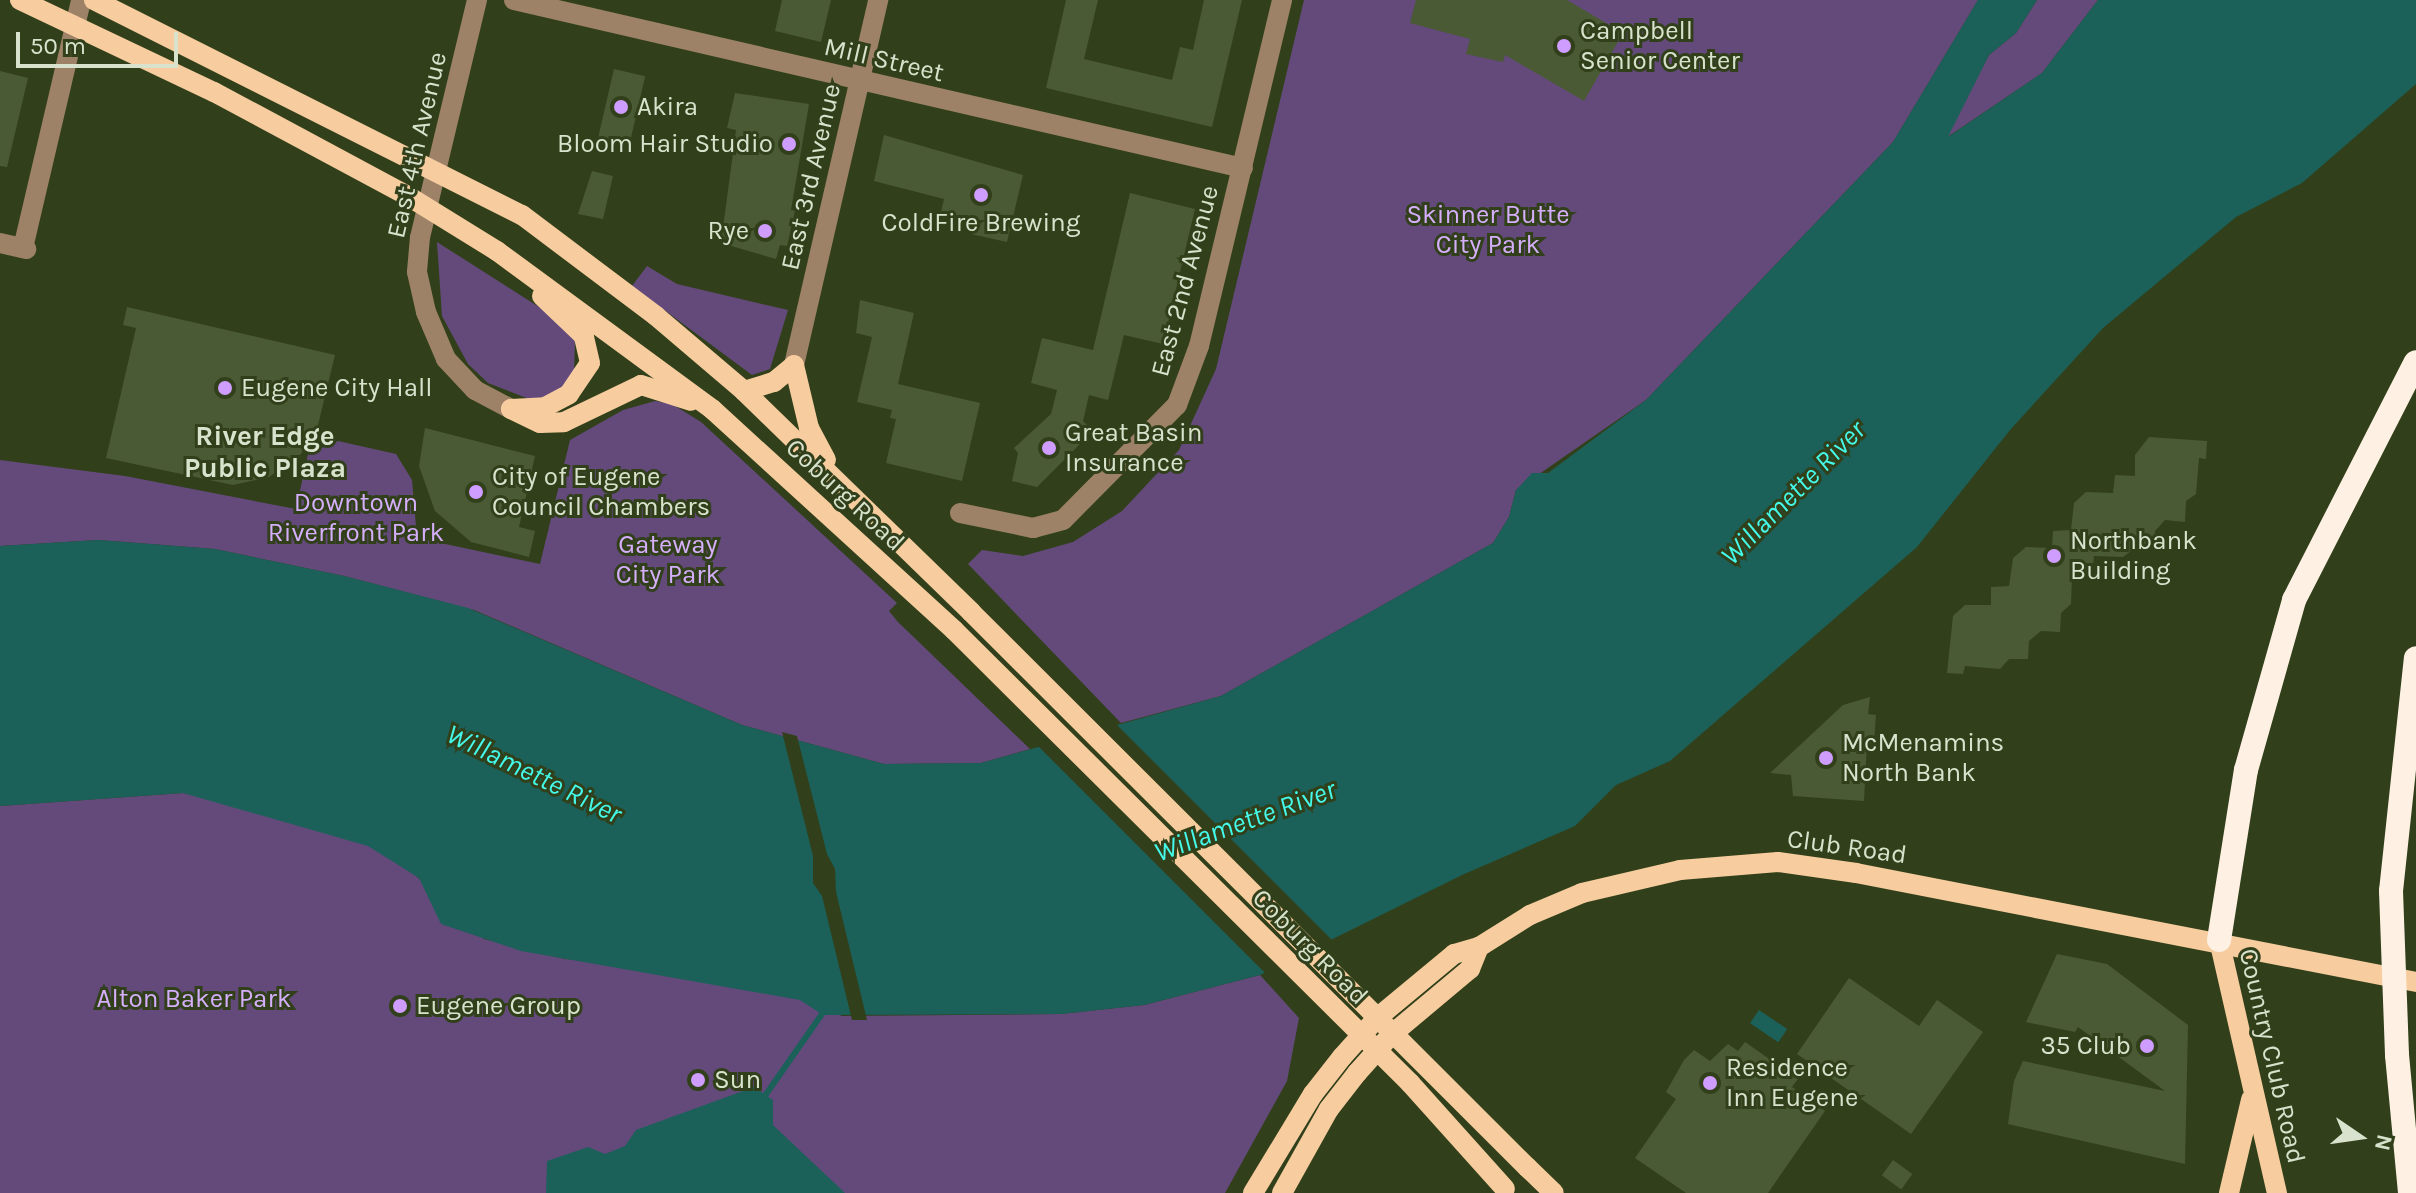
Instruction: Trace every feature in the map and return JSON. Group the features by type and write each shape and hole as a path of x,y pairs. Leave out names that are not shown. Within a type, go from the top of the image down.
{"highway":[{"path":"2219,940 2246,770 2294,600 2416,362"},
{"path":"2410,1193 2397,1055 2391,891 2416,658"}],"main road":[{"name":"Coburg Road","path":"20,0 214,92 408,196 497,251 712,409 954,630 1410,1083 1507,1191"},
{"name":"Coburg Road","path":"94,0 522,215 656,316 834,474 1554,1193"},
{"path":"497,251 576,325 590,348 585,376 569,394 545,407 511,409"},
{"path":"744,391 774,382 794,365 809,428 834,474"},
{"path":"511,409 540,423 564,422 618,392 645,385 712,409"},
{"name":"Club Road","path":"1253,1193 1313,1094 1377,1018 1454,954 1479,947 1530,915 1582,893 1680,870 1778,862 2219,940"},
{"name":"Country Club Road","path":"2277,1193 2219,940 2416,982"},
{"name":"Club Road","path":"1282,1193 1329,1109 1357,1073 1391,1035 1470,969 1479,947"},
{"path":"2229,1193 2252,1092"}],"street":[{"path":"0,243 25,249 81,0"},
{"name":"East 4th Avenue","path":"477,0 420,237 417,272 426,312 446,359 475,390 511,409"},
{"name":"Mill Street","path":"514,0 1243,168"},
{"name":"East 3rd Avenue","path":"794,365 878,0"},
{"name":"East 2nd Avenue","path":"960,513 1033,528 1063,520 1177,405 1199,346 1282,0"}],"green space":[{"name":"Skinner Butte City Park","path":"1304,0 1978,0 1893,142 1646,400 1516,490 1509,517 1493,543 1221,696 1121,723 968,564 982,550 1023,556 1073,542 1122,511 1179,450 1216,369"},
{"path":"2037,0 2098,0 2042,73 1946,138 1989,55 2016,33"},
{"path":"437,242 553,316 575,340 574,371 566,384 547,398 529,399 488,383 468,364 442,316"},
{"path":"647,266 677,284 788,310 770,369 752,375 632,286"},
{"name":"Gateway City Park","path":"655,401 672,404 701,422 897,603 889,611 898,622 1030,749 981,763 884,764 742,725 474,610 344,576 215,549 98,540 0,546 0,460 125,476 296,509 308,454 338,441 396,454 412,480 417,538 540,564 570,440 623,410"},
{"name":"Alton Baker Park","path":"183,793 373,836 484,939 565,959 685,972 794,995 842,1016 1061,1014 1144,1005 1260,975 1299,1018 1287,1081 1225,1193 0,1193 0,806"}],"water":[{"name":"Willamette River","path":"1978,0 2037,0 2016,33 1989,55 1948,137 2042,73 2098,0 2416,0 2416,84 2302,183 2236,217 2103,328 2010,430 1917,547 1670,761 1616,785 1575,826 1462,875 1260,975 1144,1005 1061,1014 823,1015 800,1000 521,951 441,924 419,878 368,846 183,793 0,806 0,546 98,540 215,549 344,576 468,608 742,725 884,764 981,763 1221,696 1493,543 1509,517 1516,490 1532,473 1548,473 1646,400 1893,142"},
{"path":"1759,1010 1787,1029 1778,1042 1750,1023"},
{"path":"754,1087 773,1100 773,1125 845,1193 546,1193 547,1161 588,1147 605,1154 625,1146 636,1130"}],"pier":[{"path":"1113,721 1335,943 1268,976 1035,743"},
{"path":"782,732 797,736 827,854 835,869 836,892 867,1020 852,1020 822,896 813,883 813,856"}],"building":[{"path":"782,0 831,0 821,42 775,31"},
{"path":"1066,0 1098,0 1084,59 1172,80 1180,47 1193,50 1204,0 1242,0 1212,127 1046,88"},
{"name":"Campbell Senior Center","path":"1416,0 1567,0 1623,33 1584,101 1505,55 1503,62 1466,54 1470,39 1410,23"},
{"name":"Akira","path":"614,69 645,76 629,145 598,138"},
{"path":"0,71 28,78 7,167 0,166"},
{"path":"735,93 809,104 791,210 795,211 787,246 780,245 776,259 721,243 736,130 727,128"},
{"path":"884,135 1023,175 1007,242 971,234 973,224 940,216 944,199 874,181"},
{"path":"592,171 613,176 603,219 578,214"},
{"path":"1130,193 1195,209 1163,344 1124,335 1108,400 1089,395 1083,421 1093,431 1037,487 1012,481 1018,453 1014,448 1051,414 1057,390 1031,383 1042,338 1093,350"},
{"path":"860,300 914,313 898,384 980,403 962,481 886,463 896,419 890,418 892,410 857,402 872,337 856,333"},
{"name":"Eugene City Hall","path":"127,307 335,355 317,429 301,454 269,477 233,485 106,458 136,328 123,325"},
{"name":"City of Eugene Council Chambers","path":"425,428 535,456 519,527 535,531 529,557 471,542 435,511 419,466"},
{"name":"Northbank Building","path":"2149,437 2207,441 2206,459 2199,458 2196,494 2186,501 2185,522 2165,520 2155,531 2153,549 2135,548 2123,557 2094,556 2092,575 2072,574 2071,604 2061,613 2060,632 2041,631 2029,641 2028,659 2009,659 2000,669 1965,666 1963,674 1947,673 1953,616 1965,605 1991,605 1991,587 2009,586 2013,558 2026,547 2052,548 2053,531 2071,530 2074,503 2086,492 2113,493 2115,475 2135,476 2135,455"},
{"name":"McMenamins North Bank","path":"1870,697 1868,714 1876,715 1874,744 1867,743 1864,801 1793,796 1791,775 1770,773 1843,705"},
{"name":"35 Club","path":"2057,954 2107,964 2188,1025 2185,1164 2008,1124 2014,1081 2023,1061 2165,1091 2078,1027 2075,1032 2026,1022"},
{"path":"1849,978 1919,1026 1937,1000 1983,1032 1911,1134 1797,1054"},
{"path":"1745,1042 1798,1079 1792,1087 1825,1111 1768,1193 1686,1193 1635,1158 1676,1099 1666,1092 1684,1060 1694,1050 1710,1061 1728,1044 1738,1051"},
{"path":"1893,1160 1912,1174 1901,1189 1882,1175"}],"waterway":[{"path":"762,1100 824,1011"}],"place":[{"name":"Campbell Senior Center","path":"1564,46"},
{"name":"Akira","path":"621,107"},
{"name":"Bloom Hair Studio","path":"789,144"},
{"name":"ColdFire Brewing","path":"981,195"},
{"name":"Rye","path":"765,231"},
{"name":"Eugene City Hall","path":"225,388"},
{"name":"Great Basin Insurance","path":"1049,448"},
{"name":"City of Eugene Council Chambers","path":"476,492"},
{"name":"Northbank Building","path":"2054,556"},
{"name":"McMenamins North Bank","path":"1826,758"},
{"name":"Eugene Group","path":"400,1006"},
{"name":"35 Club","path":"2147,1046"},
{"name":"Sun","path":"698,1080"},
{"name":"Residence Inn Eugene","path":"1710,1083"}],"district":[{"name":"River Edge Public Plaza","path":"265,452"}],"park label":[{"name":"Downtown Riverfront Park","path":"356,518"}]}
